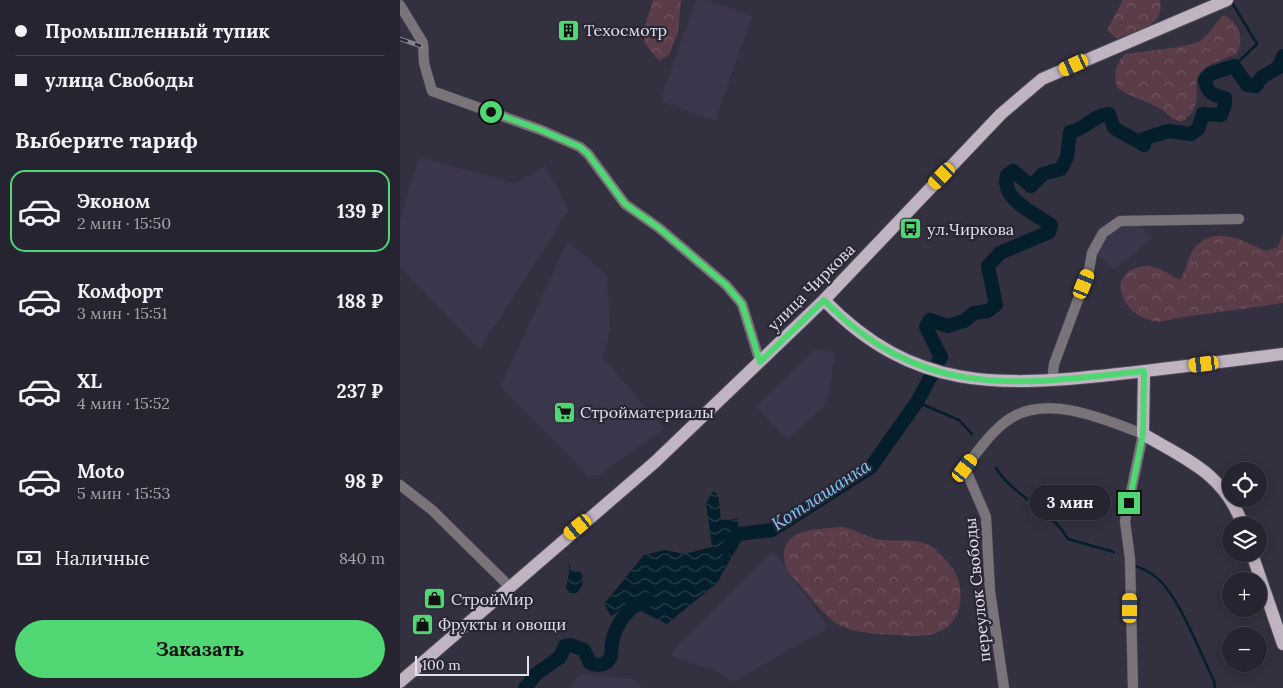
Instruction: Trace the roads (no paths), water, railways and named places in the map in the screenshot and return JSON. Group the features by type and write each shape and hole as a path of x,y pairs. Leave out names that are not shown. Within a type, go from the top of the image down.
{"main road":[{"name":"улица Чиркова","path":"400,682 655,462 824,300 1002,114 1042,80 1227,0"},
{"path":"824,300 861,334 901,356 944,373 981,381 1052,381 1283,354"},
{"path":"1144,371 1143,434 1200,467 1216,479 1230,498 1239,517"},
{"path":"1255,562 1283,644"}],"street":[{"path":"400,5 423,43 424,63 432,91 541,130 580,147 588,154 625,204 659,228 726,285 742,304 760,362"},
{"path":"1052,381 1054,364 1090,270 1092,252 1103,233 1120,221 1239,219"},
{"name":"переулок Свободы","path":"1004,688 990,591 986,517 965,468 983,445 1009,419 1020,412 1069,409 1084,412 1143,434"},
{"path":"1133,688 1130,559 1125,520 1143,434"},
{"path":"400,485 438,516 510,587"}],"water":[{"path":"713,491 718,495 721,520 738,519 738,546 717,583 667,624 628,605 611,616 604,604 644,555 665,550 684,554 712,547 706,503"},
{"path":"568,563 572,570 581,572 582,575 581,586 576,593 570,593 566,588 569,573"}],"waterway":[{"path":"1231,1 1257,44 1234,66"},
{"path":"937,364 941,357 926,327 930,320 948,326 964,321 974,313 988,311 996,305 988,266 1000,253 1049,232 1051,225 1013,198 1006,184 1007,175 1013,171 1031,186 1043,174 1061,169 1067,157 1070,132 1103,115 1109,114 1114,128 1144,145 1143,139 1168,131 1191,134 1198,129 1203,114 1221,115 1225,105 1225,98 1214,94 1207,88 1205,80 1210,74 1234,66 1247,85 1256,86 1262,77 1279,67 1283,56"},
{"name":"Котлашанка","path":"727,549 738,534 772,530 871,467 917,402 931,376"},
{"path":"917,402 959,420 972,434"},
{"path":"996,468 1012,487 1052,519 1068,539 1114,552"},
{"path":"1136,566 1153,575 1171,594 1195,640 1214,681 1215,688"},
{"name":"Котлашанка","path":"525,688 536,674 560,657 565,646 571,645 584,650 590,663 595,665 606,663 611,656 616,629 624,616 635,606 648,600"}],"railway":[{"path":"400,39 421,46"}],"place":[{"name":"Техосмотр","path":"568,30"},
{"name":"ул.Чиркова","path":"911,229"},
{"name":"Стройматериалы","path":"564,412"},
{"name":"СтройМир","path":"435,599"},
{"name":"Фрукты и овощи","path":"422,624"}]}
